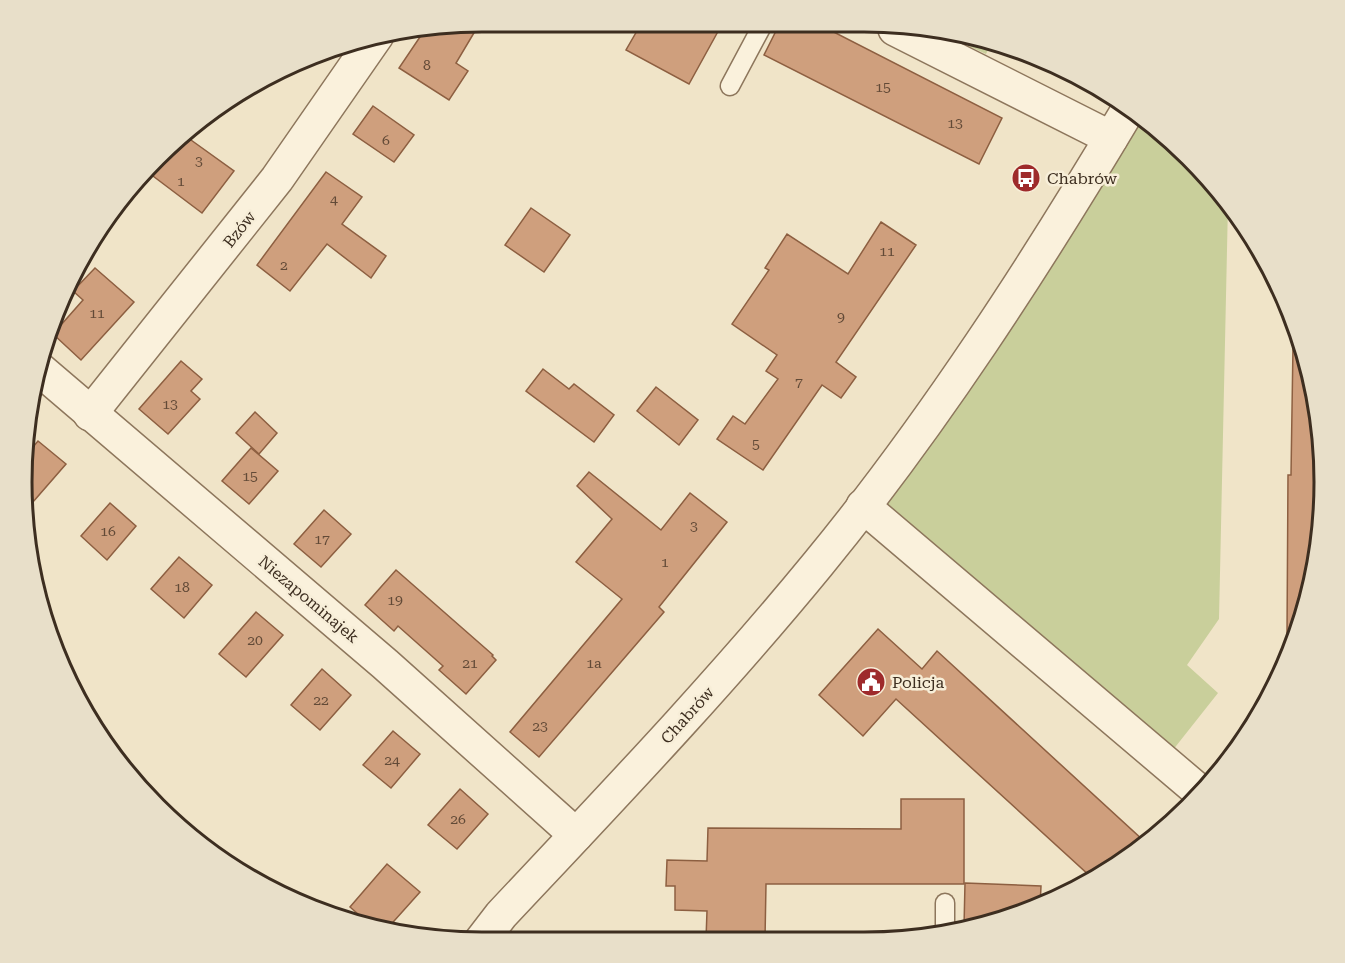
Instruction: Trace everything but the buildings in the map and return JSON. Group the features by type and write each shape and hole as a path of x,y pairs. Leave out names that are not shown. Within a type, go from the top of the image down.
{"street":[{"path":"903,33 1111,138"},
{"name":"Bzów","path":"90,414 277,179 369,46"},
{"name":"Chabrów","path":"488,932 501,915 701,702 819,563 966,365 1125,115"},
{"name":"Niezapominajek","path":"45,374 377,657 576,835"},
{"path":"863,506 1194,787"},
{"name":"Chabrów","path":"476,932 501,915"}],"lane":[{"path":"730,86 759,32"},
{"path":"945,903 945,924"}],"green space":[{"path":"961,42 988,49 986,54"},
{"path":"1125,115 1182,163 1228,217 1219,619 1187,665 1218,693 1165,760 863,506"}],"place":[{"name":"Chabrów","path":"1026,178"},
{"name":"Policja","path":"871,682"}]}
